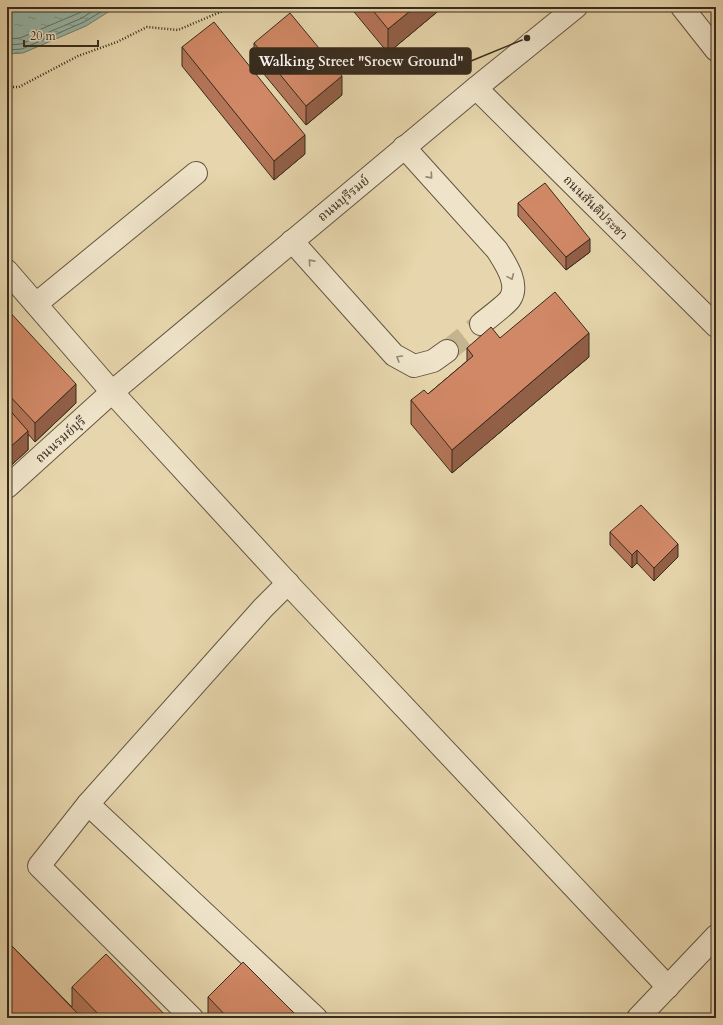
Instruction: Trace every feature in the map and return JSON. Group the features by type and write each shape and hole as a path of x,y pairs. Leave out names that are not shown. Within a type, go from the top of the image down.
{"street":[{"name":"ถนนบุรีรมย์","path":"112,392 404,147 576,7"},
{"path":"682,7 716,50"},
{"name":"ถนนสันติประชา","path":"476,88 716,326"},
{"path":"404,147 497,250 514,283 510,299 481,324"},
{"path":"36,304 196,173"},
{"path":"292,241 394,355 414,366 433,361 447,351"},
{"path":"7,272 112,392 288,583 668,987"},
{"name":"ถนนรมย์บุรี","path":"7,487 112,392"},
{"path":"192,1018 39,866 88,804 263,608 288,583"},
{"path":"88,804 316,1018"},
{"path":"638,1018 716,936"}],"path":[{"path":"7,87 19,87 78,56 118,42 147,27 178,30 232,7"}],"water":[{"path":"7,7 116,7 86,26 23,53 7,54"}],"building":[{"path":"370,7 415,7 388,29"},
{"path":"290,13 342,76 306,106 254,43"},
{"path":"214,22 305,135 274,161 182,47"},
{"path":"545,183 590,239 566,257 518,203"},
{"path":"555,292 589,333 452,450 411,400 424,390 428,394 473,356 467,348 491,327 500,338"},
{"path":"7,309 76,384 35,423 7,393"},
{"path":"7,407 28,431 7,450"},
{"path":"641,505 678,544 654,568 637,550 632,555 610,532"},
{"path":"7,941 82,1018 12,1018 7,1013"},
{"path":"106,954 168,1018 102,1018 72,987"},
{"path":"243,962 299,1018 228,1018 208,997"}],"tunnel":[{"path":"447,351 481,324"}],"place":[{"name":"Walking Street \"Sroew Ground\"","path":"527,38"}]}
